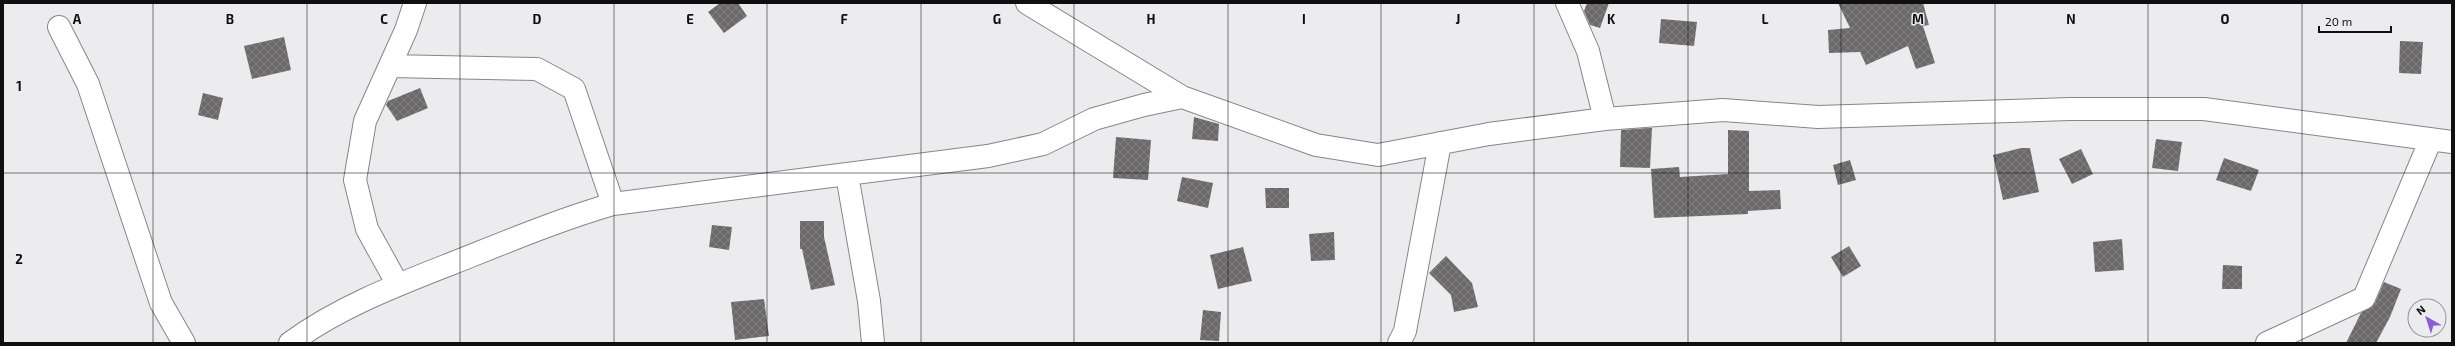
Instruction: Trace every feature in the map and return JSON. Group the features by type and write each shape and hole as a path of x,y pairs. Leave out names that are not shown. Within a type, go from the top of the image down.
{"street":[{"path":"398,285 367,229 355,180 365,121 406,30 415,3"},
{"path":"1027,3 1182,97 1324,146 1378,155 1489,134 1605,119 1723,110 1818,117 2070,109 2204,109 2442,141 2364,298 2267,343"},
{"path":"1567,3 1588,50 1605,119"},
{"path":"59,27 88,84 161,303 184,343"},
{"path":"390,66 537,70 574,89 613,204"},
{"path":"290,343 337,313 398,285 570,217 613,204 988,156 1043,144 1094,119 1144,105 1182,97"},
{"path":"1399,343 1405,332 1440,143"},
{"path":"847,175 870,301 874,343"}],"building":[{"path":"720,3 738,3 747,16 724,33 708,12"},
{"path":"1587,3 1609,3 1600,28 1590,25 1584,11"},
{"path":"1838,3 1923,3 1929,25 1923,26 1935,63 1916,69 1908,46 1866,65 1860,52 1829,53 1828,30 1850,28"},
{"path":"1661,19 1697,22 1694,46 1659,43"},
{"path":"284,37 291,70 252,79 244,46"},
{"path":"2400,41 2423,42 2421,74 2399,73"},
{"path":"420,88 428,108 397,121 386,105 388,101"},
{"path":"203,93 223,98 218,120 198,115"},
{"path":"1194,117 1219,124 1218,141 1192,139"},
{"path":"1652,128 1650,168 1620,167 1621,130"},
{"path":"1728,130 1749,131 1749,191 1780,190 1781,209 1748,211 1748,214 1654,218 1651,169 1679,167 1680,177 1728,174"},
{"path":"1116,137 1151,140 1148,180 1113,178"},
{"path":"2156,139 2182,142 2178,171 2152,168"},
{"path":"2021,148 2030,148 2039,192 2003,200 1993,155"},
{"path":"2081,149 2093,174 2072,184 2059,159"},
{"path":"2224,158 2259,170 2251,191 2216,180"},
{"path":"1850,160 1856,180 1838,185 1833,165"},
{"path":"1182,177 1213,183 1208,208 1177,201"},
{"path":"1265,188 1289,188 1289,208 1266,208"},
{"path":"800,221 824,221 824,237 835,285 811,290 802,249 800,249"},
{"path":"712,225 732,227 729,250 709,247"},
{"path":"1334,232 1335,260 1311,261 1309,234"},
{"path":"2122,239 2124,270 2095,272 2093,242"},
{"path":"1849,246 1861,266 1843,277 1831,257"},
{"path":"1243,247 1252,281 1218,289 1210,255"},
{"path":"1446,256 1472,283 1478,307 1454,312 1451,295 1429,273"},
{"path":"2223,265 2242,266 2242,289 2222,289"},
{"path":"2384,282 2401,289 2390,317 2376,343 2346,343 2361,313 2375,303"},
{"path":"764,299 769,336 735,340 731,302"},
{"path":"1203,310 1221,312 1219,341 1200,340"}]}
